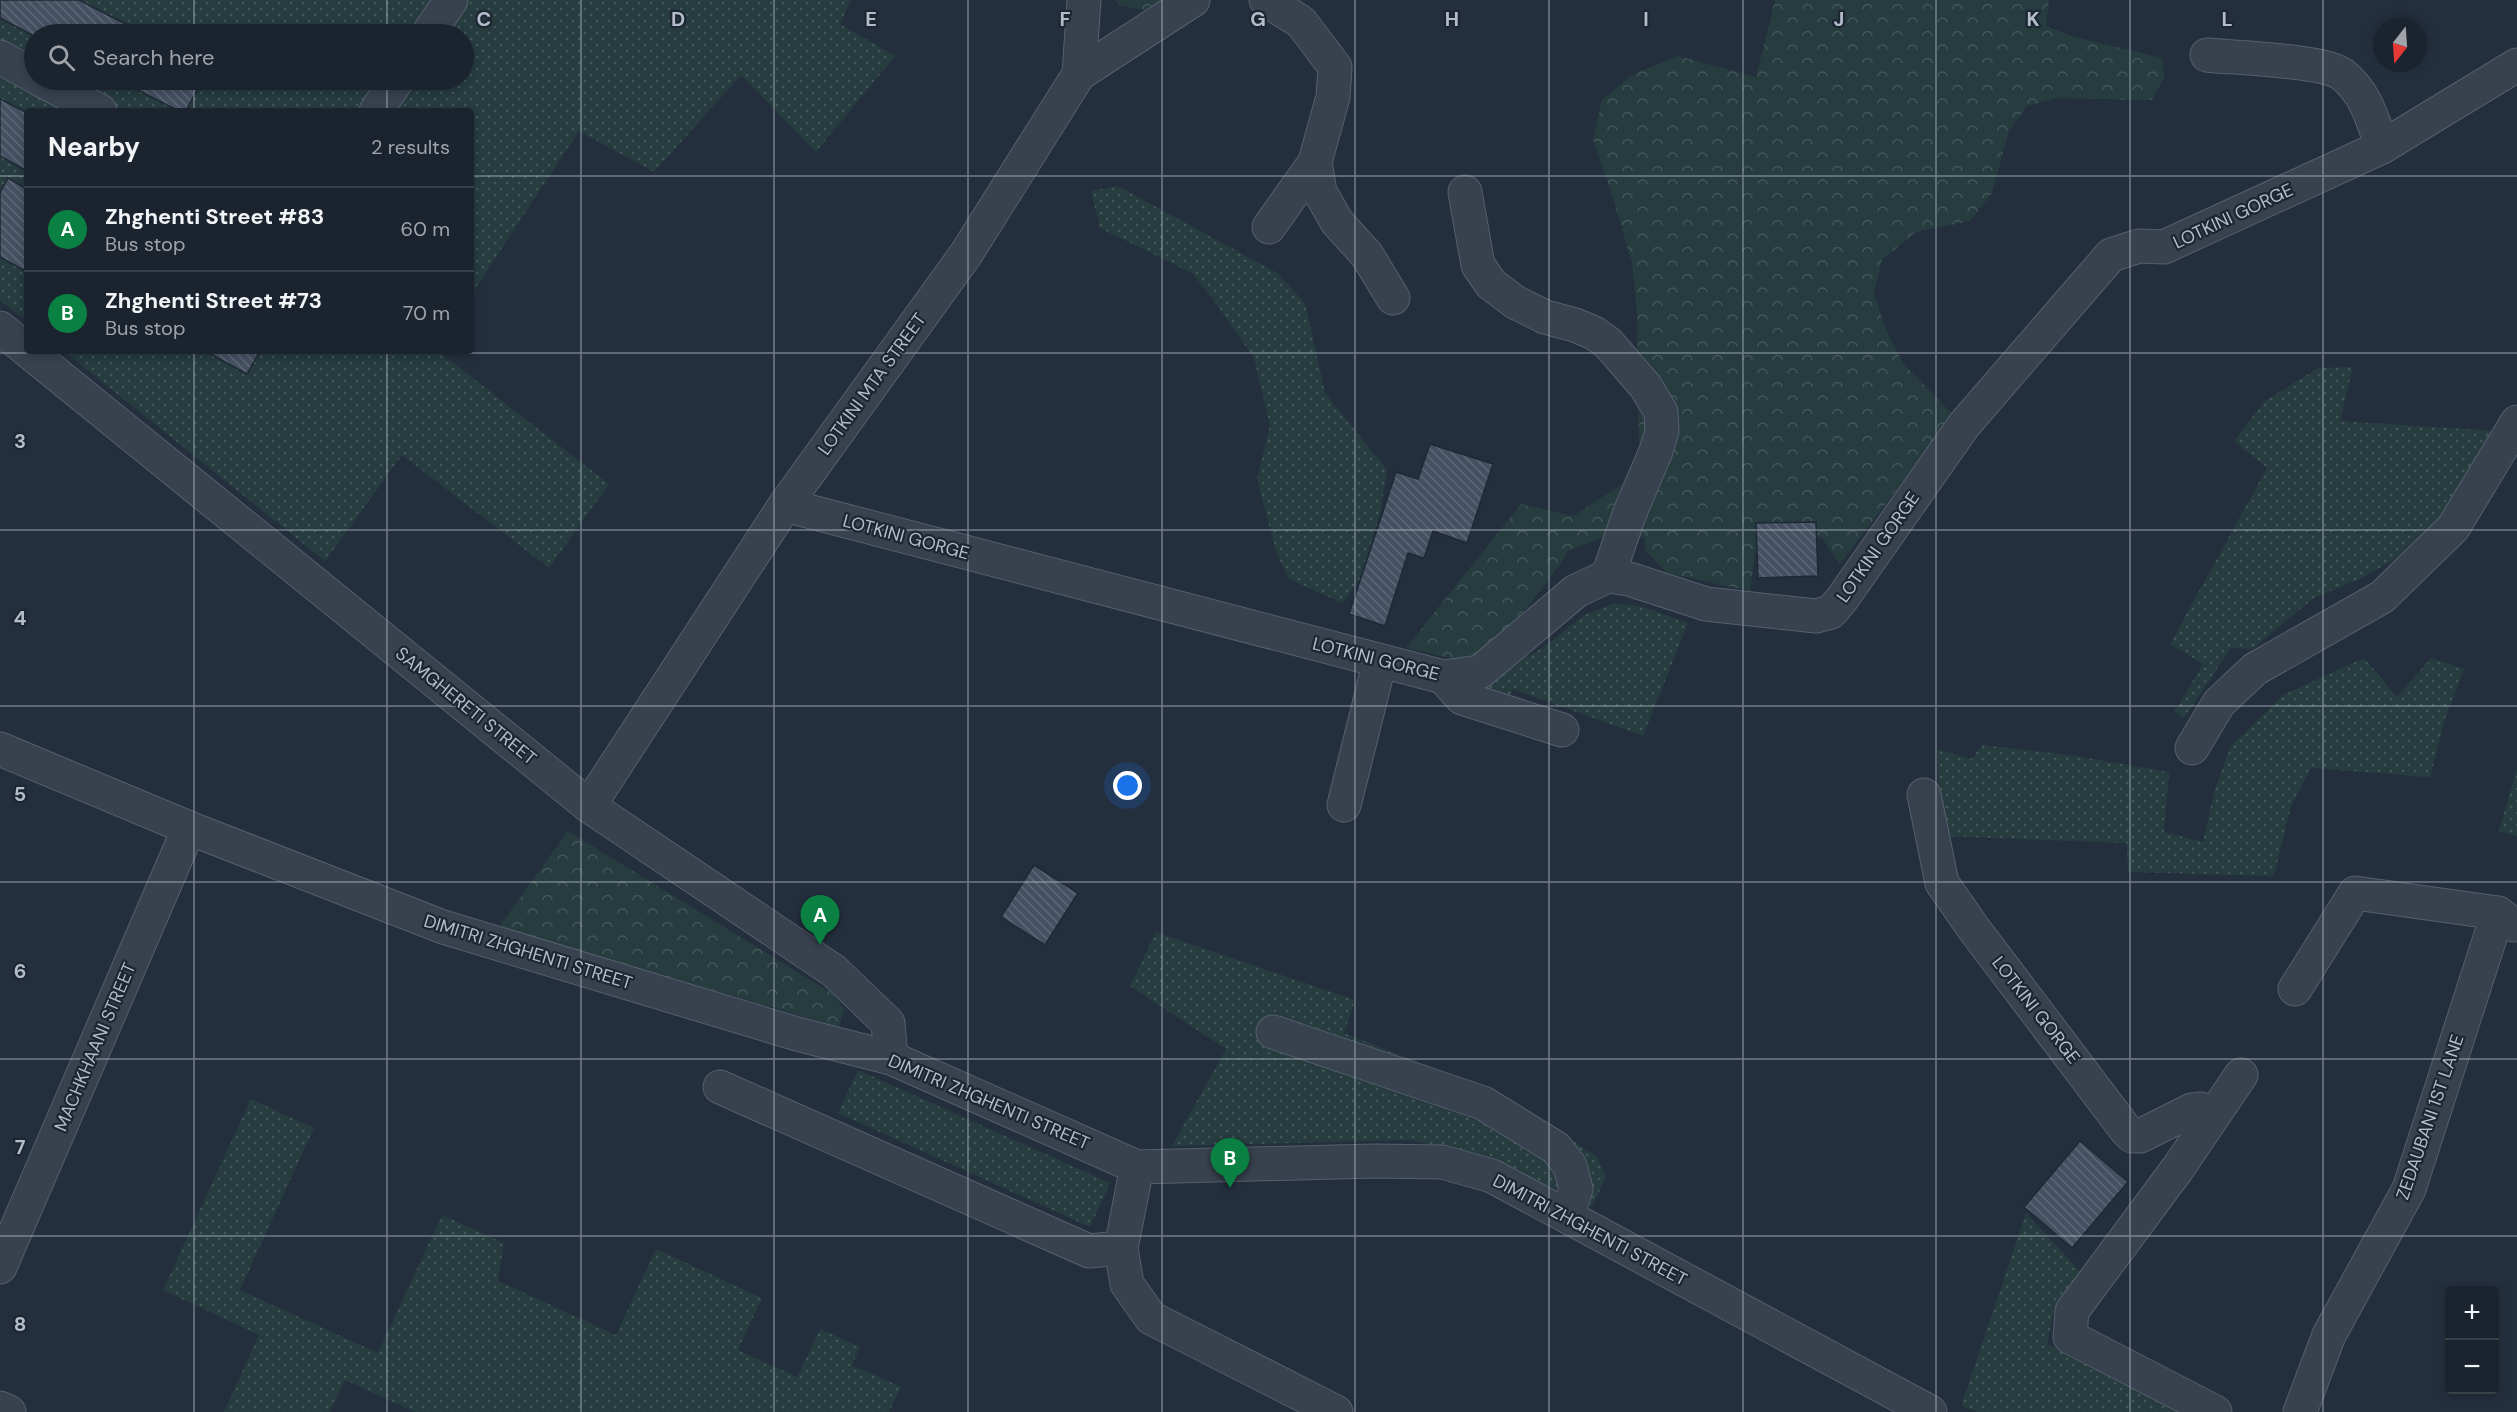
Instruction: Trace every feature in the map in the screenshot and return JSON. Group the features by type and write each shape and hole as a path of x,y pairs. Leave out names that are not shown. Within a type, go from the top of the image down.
{"street":[{"path":"435,24 451,0"},
{"path":"1079,74 1084,0"},
{"name":"LOTKINI MTA STREET","path":"589,806 785,505 966,254 1079,74 1193,0"},
{"path":"1266,0 1301,22 1335,67 1333,96 1315,162 1269,227"},
{"path":"2206,55 2310,64 2342,74 2366,101 2382,147"},
{"path":"0,57 24,70"},
{"name":"LOTKINI GORGE","path":"785,505 1443,677 1480,672 1576,591 1608,576 1629,579 1706,604 1816,616 1831,612 1964,425 2111,255 2139,246 2164,247 2382,147 2517,65"},
{"path":"60,90 94,108"},
{"path":"377,108 390,90"},
{"path":"1315,162 1320,192 1337,222 1367,255 1393,298"},
{"path":"1465,192 1478,265 1491,284 1515,302 1545,318 1575,325 1594,333 1608,343 1646,387 1661,412 1662,431 1656,451 1629,515 1608,576"},
{"name":"SAMGHERETI STREET","path":"0,328 24,347"},
{"name":"SAMGHERETI STREET","path":"33,354 589,806 834,971 888,1023 891,1058"},
{"path":"2192,748 2219,703 2255,669 2382,597 2453,528 2517,422"},
{"path":"1344,805 1380,661"},
{"path":"1443,677 1462,698 1562,730"},
{"name":"DIMITRI ZHGHENTI STREET","path":"0,750 189,828 443,927 797,1034 891,1058 1137,1167 1374,1161 1442,1162 1492,1176 1930,1412"},
{"name":"LOTKINI GORGE","path":"1924,795 1942,883 1974,929 2126,1130 2132,1136 2140,1136 2192,1110 2201,1109 2213,1116"},
{"name":"MACHKHAANI STREET","path":"0,1267 189,828"},
{"path":"2295,989 2355,893 2507,920"},
{"name":"ZEDAUBANI 1ST LANE","path":"2300,1412 2329,1335 2409,1189 2507,920"},
{"path":"1273,1032 1483,1103 1556,1148 1570,1166 1576,1189 1567,1216"},
{"path":"2216,1412 2070,1337 2072,1311 2178,1168 2241,1075"},
{"path":"720,1087 1089,1251 1120,1248"},
{"path":"1137,1167 1120,1248 1127,1284 1151,1318 1336,1412"},
{"path":"0,1408 9,1412"}],"green space":[{"path":"0,0 851,0 840,24 895,56 816,152 741,75 654,172 579,131 474,290 474,108 24,108 24,319 0,300"},
{"path":"1115,0 1181,0 1160,14 1120,5"},
{"path":"1775,0 2049,0 2046,26 2072,36 2162,58 2164,78 2152,100 2057,98 2027,106 2009,131 1992,193 1970,221 1916,232 1882,260 1874,293 1886,330 1902,362 1953,415 1840,564 1822,538 1770,523 1757,541 1750,591 1667,573 1645,550 1645,538 1609,536 1569,550 1539,593 1480,658 1450,658 1406,648 1521,504 1573,516 1621,485 1639,450 1637,314 1632,263 1593,140 1602,100 1632,75 1678,56 1756,77"},
{"path":"1118,186 1277,273 1305,303 1325,393 1387,470 1380,515 1360,578 1342,603 1289,579 1276,552 1257,479 1270,425 1254,358 1192,273 1100,228 1091,191"},
{"path":"68,354 442,354 609,484 549,568 402,455 325,561"},
{"path":"2353,367 2340,421 2497,431 2456,500 2417,546 2364,577 2314,598 2252,649 2231,648 2184,718 2175,711 2203,664 2170,644 2267,468 2234,441 2265,401 2318,368"},
{"path":"1615,603 1644,607 1688,623 1643,736 1513,689 1510,697 1476,684 1544,647 1584,615"},
{"path":"2364,658 2397,697 2431,658 2464,669 2445,719 2430,777 2311,768 2291,806 2274,876 2128,872 2127,843 1940,836 1937,749 1971,759 1983,745 2076,756 2169,772 2164,832 2203,842 2215,788 2231,746 2283,695"},
{"path":"2517,768 2517,836 2499,831"},
{"path":"568,831 833,994 844,1010 839,1027 499,927"},
{"path":"1156,932 1355,1000 1344,1033 1510,1098 1597,1157 1606,1177 1592,1207 1487,1157 1411,1140 1172,1146 1226,1049 1130,986"},
{"path":"858,1070 1110,1183 1090,1227 838,1113"},
{"path":"251,1099 314,1128 240,1290 378,1353 442,1215 504,1243 498,1281 616,1335 656,1249 762,1298 738,1350 797,1377 820,1329 860,1347 852,1365 901,1387 889,1412 415,1412 345,1380 330,1412 224,1412 259,1335 163,1290"},
{"path":"2026,1213 2083,1274 2055,1306 2047,1344 2182,1412 1978,1412 1961,1406"}],"building":[{"path":"0,0 79,0 126,24 24,24 24,31 0,18"},
{"path":"138,90 197,90 188,108 173,108"},
{"path":"0,99 24,111 24,169 0,156"},
{"path":"8,178 24,187 24,270 0,257 0,193"},
{"path":"210,354 258,354 247,374"},
{"path":"1430,444 1493,464 1467,543 1433,531 1424,558 1408,553 1385,626 1349,614 1396,472 1418,479"},
{"path":"1816,522 1818,576 1758,578 1756,523"},
{"path":"1034,865 1078,893 1045,945 1001,917"},
{"path":"2080,1141 2128,1182 2072,1248 2024,1207"}],"place":[{"name":"Zhghenti Street #83","path":"820,945"},
{"name":"Zhghenti Street #73","path":"1230,1188"}]}
